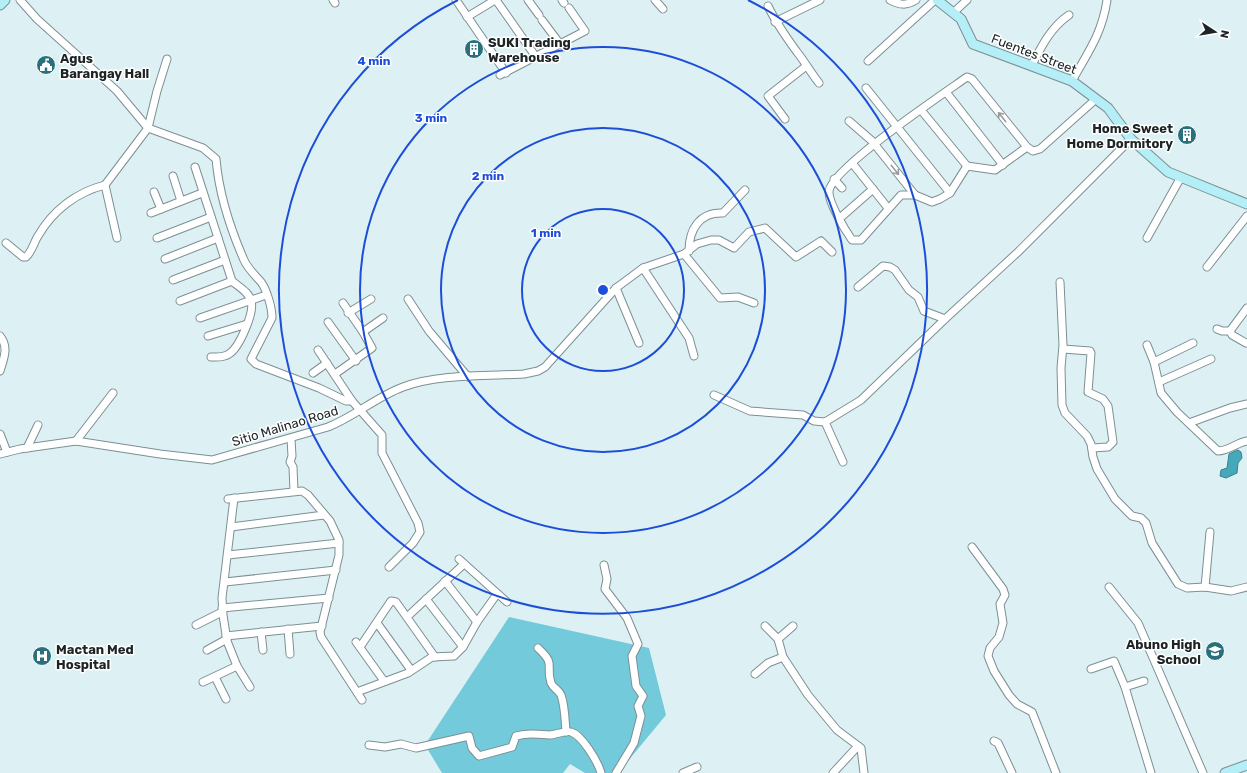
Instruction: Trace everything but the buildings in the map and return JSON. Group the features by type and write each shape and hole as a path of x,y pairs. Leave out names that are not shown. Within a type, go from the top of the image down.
{"street":[{"path":"0,5 5,0"},
{"path":"20,0 37,19 117,91 148,128 203,148 216,159 218,182 222,201 245,261 262,283 272,312 272,318 251,359 256,364 319,388 346,401 352,401"},
{"path":"456,0 503,74 585,31 565,4"},
{"path":"467,16 495,0 536,57"},
{"path":"528,0 560,44"},
{"path":"655,0 663,8"},
{"path":"775,22 820,0"},
{"path":"890,0 899,5 904,5 916,0"},
{"path":"868,61 936,0"},
{"name":"Fuentes Street","path":"936,0 961,19 973,44 1072,81 1108,108 1131,139 1168,172 1247,204"},
{"path":"953,13 967,0"},
{"path":"1072,81 1100,33 1105,18 1107,0"},
{"path":"768,6 775,22 819,83"},
{"path":"1032,65 1047,38 1069,15"},
{"path":"6,244 23,257 26,257 38,235 65,204 91,189 105,185 148,128 167,59"},
{"path":"785,119 768,96 806,67"},
{"path":"967,166 950,193 932,202 915,195 901,195 860,240 857,241 852,240 832,204 829,190 834,180 852,163 898,127 967,77 972,79 1027,147 1033,151 1040,149 1096,99"},
{"path":"866,88 950,193"},
{"path":"946,92 1003,165"},
{"path":"921,110 967,166 995,170 1027,147"},
{"path":"849,121 875,145 915,195"},
{"path":"714,395 750,411 803,415 814,421 825,422 862,400 945,319 1018,252 1131,139"},
{"path":"852,163 888,208"},
{"path":"195,167 202,194 232,281 246,292 251,300 253,311 234,350 230,354 220,358 211,357"},
{"path":"173,176 182,201"},
{"path":"1147,238 1181,177"},
{"path":"834,180 842,188"},
{"path":"105,185 117,238"},
{"path":"840,218 873,189"},
{"path":"745,190 723,213 710,214 696,224 689,236 686,253 720,298 738,297 754,303"},
{"path":"154,192 161,209"},
{"path":"151,213 202,194"},
{"path":"1207,267 1247,216"},
{"path":"157,238 211,217"},
{"name":"Sitio Malinao Road","path":"4,453 76,441 160,454 212,460 291,439 345,420 360,410 415,382 431,379 524,374 538,371 545,367 616,288 643,268 686,253 697,244 711,240 719,240 734,248 749,232 764,228 796,257 821,241 832,252"},
{"path":"165,259 218,238"},
{"path":"173,280 225,260"},
{"path":"858,287 883,266 890,267 895,270 909,290 918,297 924,311 945,319"},
{"path":"643,268 689,338 694,356"},
{"path":"180,301 232,281"},
{"path":"1060,282 1063,349 1061,368 1062,405 1065,413 1087,436 1092,448 1097,469 1115,498 1132,516 1141,518 1146,523 1152,543 1178,584 1187,588 1205,587 1231,591 1247,587"},
{"path":"616,288 639,343"},
{"path":"200,318 266,295"},
{"path":"408,299 429,330 468,377"},
{"path":"348,313 371,300"},
{"path":"335,374 372,350 372,346 342,303"},
{"path":"1230,331 1247,308"},
{"path":"363,332 383,318"},
{"path":"328,322 356,361"},
{"path":"208,336 248,324"},
{"path":"1217,329 1222,331 1230,331"},
{"path":"1230,331 1232,335 1246,343"},
{"path":"0,336 5,342 6,352 0,371"},
{"path":"1154,362 1193,343"},
{"path":"1147,345 1154,362 1158,382 1162,392 1177,412 1218,451 1225,451 1239,442 1247,441"},
{"path":"1063,349 1090,351 1092,353 1088,392 1103,399 1110,414 1113,442 1108,447 1092,448"},
{"path":"318,350 352,401 382,434 382,453 418,523 420,532 413,543 389,566"},
{"path":"1158,382 1211,360"},
{"path":"313,373 327,363"},
{"path":"76,441 113,393"},
{"path":"1189,423 1230,408 1247,404"},
{"path":"825,422 844,462"},
{"path":"27,448 38,424"},
{"path":"0,434 4,453"},
{"path":"291,439 292,456 290,462 293,467 294,491"},
{"path":"250,687 237,666 226,638 222,610 231,527 231,498 302,491 308,495 330,521 339,543 339,555 322,626 321,637 362,700"},
{"path":"231,527 324,514"},
{"path":"1205,587 1210,532"},
{"path":"228,555 339,543"},
{"path":"972,547 1003,589 1005,595 1000,604 1003,623 999,637 990,648 988,656 994,671 1009,695 1017,704 1032,712 1056,773"},
{"path":"407,617 445,582 461,562 507,602"},
{"path":"604,565 607,579 605,589 627,618 638,644 632,656 636,686 643,696 638,706 641,716 634,743 616,773"},
{"path":"225,582 336,570"},
{"path":"445,582 477,622"},
{"path":"1109,587 1138,623 1203,773"},
{"path":"357,692 412,670 432,657 454,656 463,647 477,622 497,594"},
{"path":"196,625 222,610 329,598"},
{"path":"426,599 463,647"},
{"path":"384,681 358,645 377,623 391,601 396,602 435,657"},
{"path":"377,623 412,670"},
{"path":"207,650 226,638 261,632 322,626"},
{"path":"766,626 778,639 783,657 808,695 828,720 862,751 864,773"},
{"path":"778,639 793,626"},
{"path":"288,629 290,654"},
{"path":"261,632 263,650"},
{"path":"538,648 548,657 551,665 550,675 552,686 560,694 566,732"},
{"path":"755,674 768,663 783,657"},
{"path":"1091,669 1114,661 1125,687 1151,773"},
{"path":"203,682 237,666"},
{"path":"215,677 226,699"},
{"path":"1125,687 1144,681"},
{"path":"369,745 385,747 401,744 416,748 468,736 472,748 479,756 512,747 516,736 529,733 556,735 566,732 578,735 596,761 601,773"},
{"path":"994,740 998,743 1012,773"},
{"path":"833,773 858,746"},
{"path":"683,773 696,767"},
{"path":"1225,773 1245,768"}],"shaded area":[{"path":"1238,450 1241,452 1242,458 1238,463 1237,473 1226,478 1220,476 1221,470 1227,468 1229,454"},
{"path":"509,617 649,648 666,715 618,773 585,773 570,764 563,773 442,773 425,745"}],"place":[{"name":"SUKI Trading Warehouse","path":"474,49"},
{"name":"Agus Barangay Hall","path":"46,65"},
{"name":"Home Sweet Home Dormitory","path":"1187,135"},
{"name":"Abuno High School","path":"1215,651"},
{"name":"Mactan Med Hospital","path":"42,656"}]}
